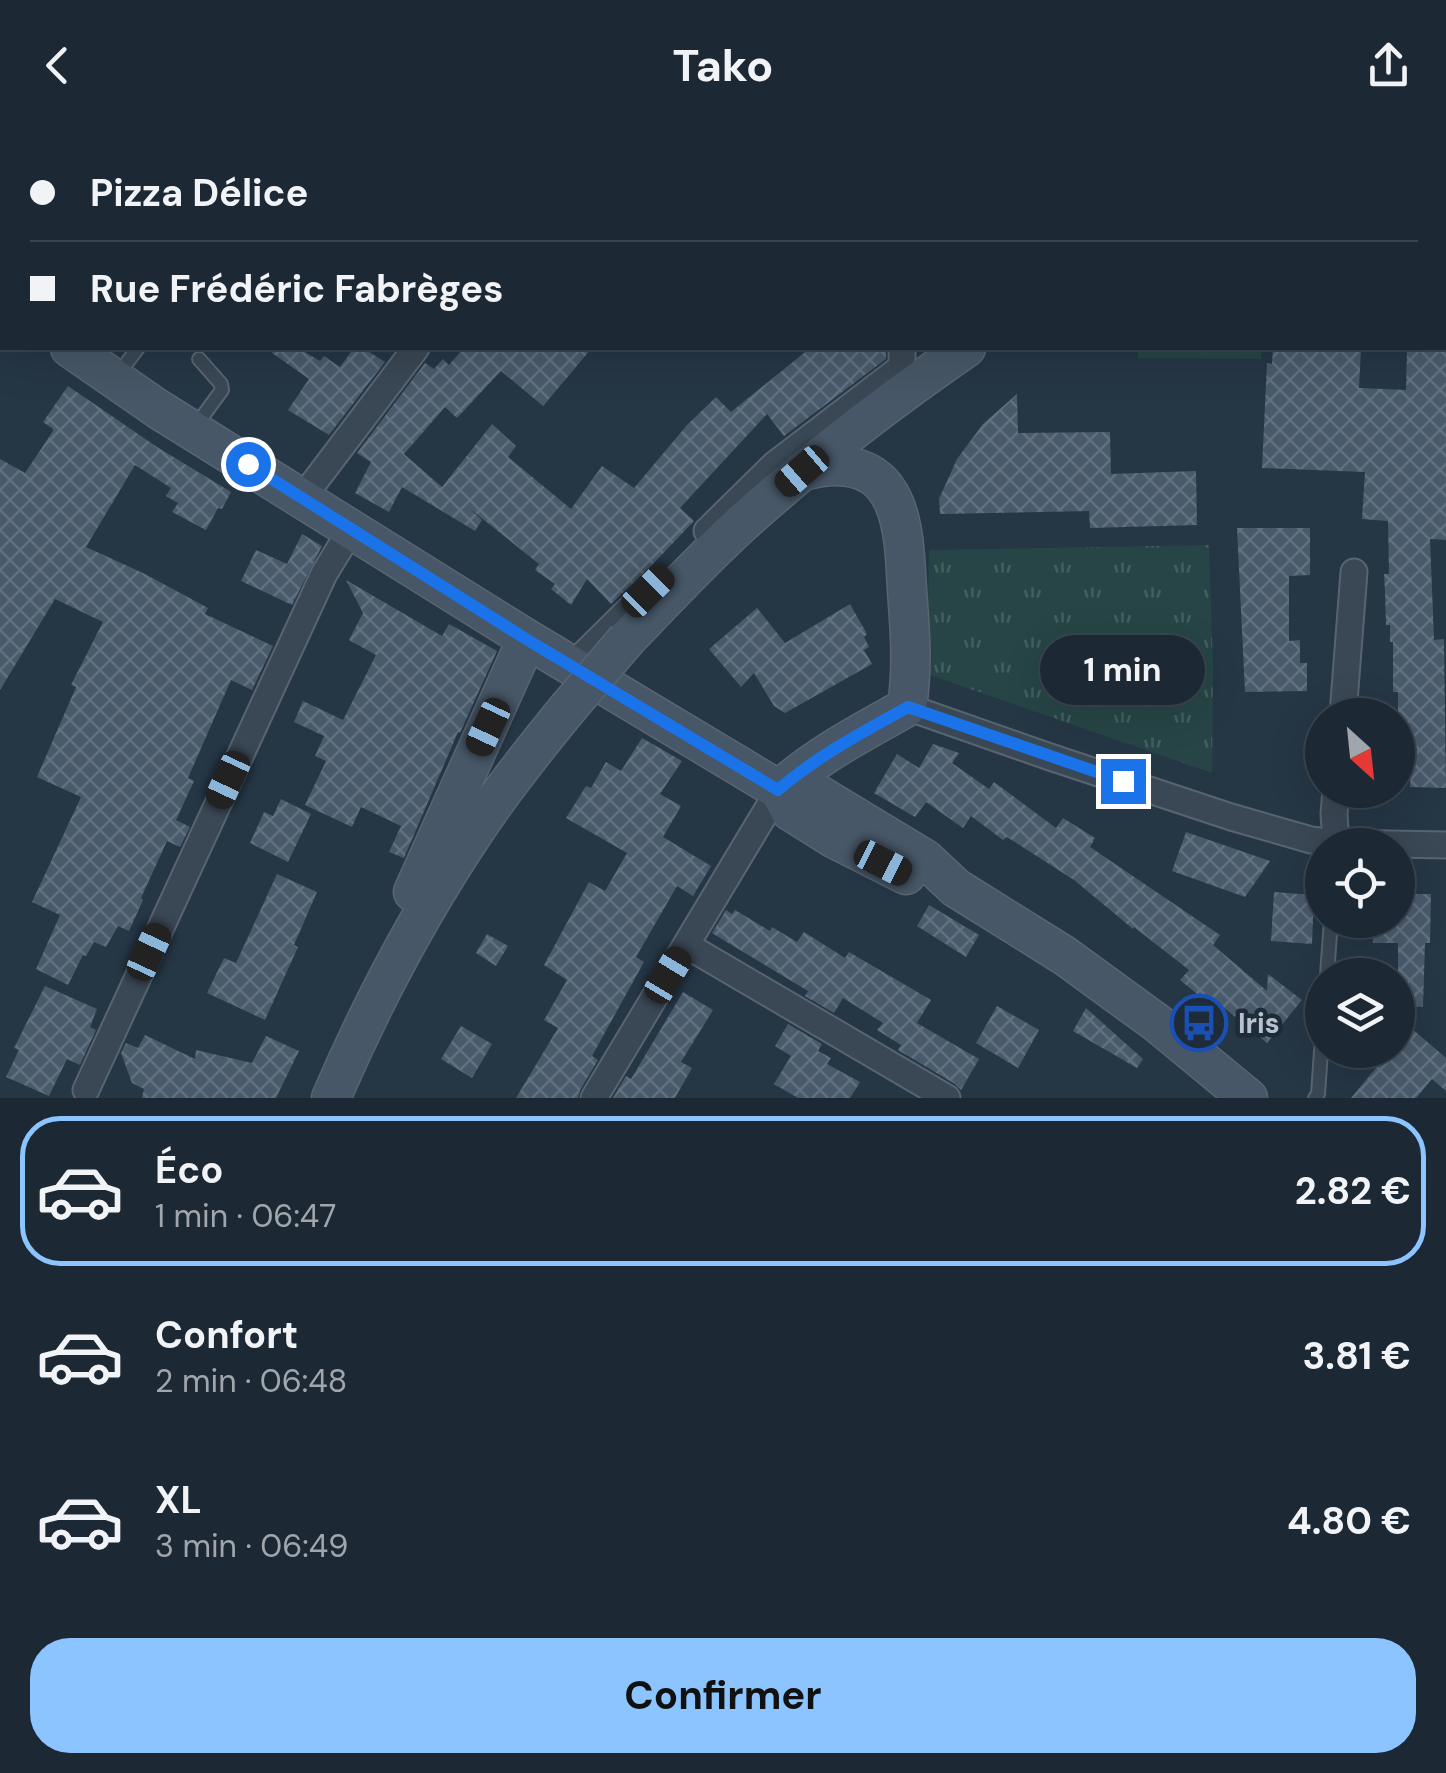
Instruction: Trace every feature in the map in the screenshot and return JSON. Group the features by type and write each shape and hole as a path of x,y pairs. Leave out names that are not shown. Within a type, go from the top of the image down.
{"street":[{"path":"73,350 192,430 526,639 778,790 790,811 833,838 908,876 956,888 1066,956 1157,1023 1248,1098"},
{"path":"304,497 414,350"},
{"path":"572,666 774,465 902,367 902,350"},
{"path":"330,1098 442,881 519,768 568,708 627,639 740,526 851,431 963,350"},
{"path":"802,471 831,466 866,472 895,502 904,534 912,672 908,707"},
{"path":"92,1094 324,574 352,528"},
{"path":"1343,698 1354,572"},
{"path":"348,1057 366,997 526,639"},
{"path":"594,1098 778,790 828,753 908,707 1305,838"},
{"path":"1415,845 1446,845"},
{"path":"686,944 947,1098"}],"lane":[{"path":"114,379 136,350"},
{"path":"192,430 222,390 199,359"},
{"path":"1315,1098 1320,1068"}],"green space":[{"path":"1138,350 1261,350 1261,359 1138,358"},
{"path":"1209,545 1212,773 927,674 929,550"}],"building":[{"path":"301,350 320,361 324,356 340,367 353,350 366,350 385,362 329,435 288,410 309,379 272,353"},
{"path":"462,350 590,350 543,406 501,371 457,418 445,407 404,454 442,487 492,424 516,446 508,457 571,509 602,466 634,488 716,397 731,412 808,350 886,350 886,359 784,436 767,414 680,508 694,521 611,604 587,579 571,605 551,589 555,584 535,570 539,564 469,508 482,520 475,531 402,487 389,512 355,493 371,462 357,453 425,363 434,369 443,359 449,365"},
{"path":"1273,350 1361,350 1359,388 1406,390 1407,350 1446,350 1446,540 1430,539 1434,640 1444,639 1446,788 1415,787 1415,698 1398,698 1398,692 1393,692 1393,642 1390,625 1386,625 1384,574 1389,574 1388,521 1362,519 1365,472 1262,468 1267,363 1272,364"},
{"path":"68,386 231,492 206,530 172,512 178,503 166,496 171,488 135,465 86,547 143,573 208,608 205,614 273,646 252,690 231,680 188,778 194,781 176,820 190,827 180,847 167,841 129,931 118,926 106,947 94,942 68,985 36,969 60,915 32,902 81,797 37,777 76,687 71,685 103,622 55,599 0,690 0,459 25,473 53,431 43,422"},
{"path":"1017,394 1018,433 1110,432 1111,474 1196,471 1197,525 1090,528 1089,511 940,514 939,499 957,459 983,424"},
{"path":"1237,528 1310,528 1310,575 1289,576 1289,641 1300,640 1300,663 1307,663 1307,691 1245,692"},
{"path":"302,534 322,546 292,605 241,581 256,550 287,564"},
{"path":"346,580 442,636 449,624 497,651 404,858 389,852 401,826 361,807 352,827 305,805 326,761 315,756 324,736 294,722 303,701 343,720 376,655 349,640 363,613"},
{"path":"850,604 867,634 864,637 869,647 864,650 872,664 785,713 774,706 754,673 741,687 709,649 757,608 785,643"},
{"path":"642,738 682,761 660,794 681,806 663,837 711,866 693,896 677,886 636,957 644,962 592,1056 598,1060 578,1098 516,1098 558,1028 544,1020 567,980 544,965 589,882 605,891 627,853 566,818 606,762 621,771"},
{"path":"933,744 959,753 952,763 989,789 994,782 1056,828 1063,818 1095,838 1090,847 1220,935 1213,945 1267,991 1268,974 1302,1000 1267,1043 1217,1002 1213,1007 1180,980 1189,970 1074,880 1007,837 1003,840 971,816 963,828 926,802 915,817 874,793 897,754 919,768"},
{"path":"281,799 311,814 288,862 250,843 264,812 273,816"},
{"path":"1186,832 1270,861 1245,897 1172,871"},
{"path":"277,874 317,892 294,945 298,947 265,1020 207,993 224,958 236,963"},
{"path":"1274,892 1305,894 1305,938 1312,938 1312,944 1271,941"},
{"path":"1415,894 1431,894 1423,1007 1415,1006 1415,958 1398,958 1398,943 1373,943 1373,938 1415,938"},
{"path":"929,905 979,935 966,957 917,926"},
{"path":"726,910 732,914 735,910 797,942 804,932 845,958 849,952 931,1000 917,1023 979,1059 961,1090 898,1050 901,1045 877,1030 883,1023 843,998 834,1013 805,996 808,991 712,933"},
{"path":"487,934 508,946 496,966 476,953"},
{"path":"45,986 97,1009 90,1027 96,1030 80,1065 67,1059 49,1096 6,1077 19,1050 14,1048"},
{"path":"683,992 713,1010 681,1062 692,1068 675,1098 613,1098 626,1076 631,1079"},
{"path":"997,1006 1039,1030 1018,1068 976,1043"},
{"path":"1086,1008 1143,1059 1137,1068 1073,1031"},
{"path":"788,1024 822,1044 818,1051 831,1058 827,1064 860,1082 850,1098 798,1098 774,1084 791,1056 775,1046"},
{"path":"461,1026 492,1044 472,1078 441,1059"},
{"path":"1415,1031 1446,1058 1446,1091 1432,1079 1416,1098 1351,1098 1376,1068 1415,1068"},
{"path":"145,1035 195,1059 196,1050 252,1063 266,1036 299,1051 276,1098 142,1098 144,1089 132,1083 121,1053 126,1043 138,1048"}],"place":[{"name":"Iris","path":"1199,1023"}],"route":[{"path":"248,464 526,639 778,790 828,753 908,707 1123,781"}]}
